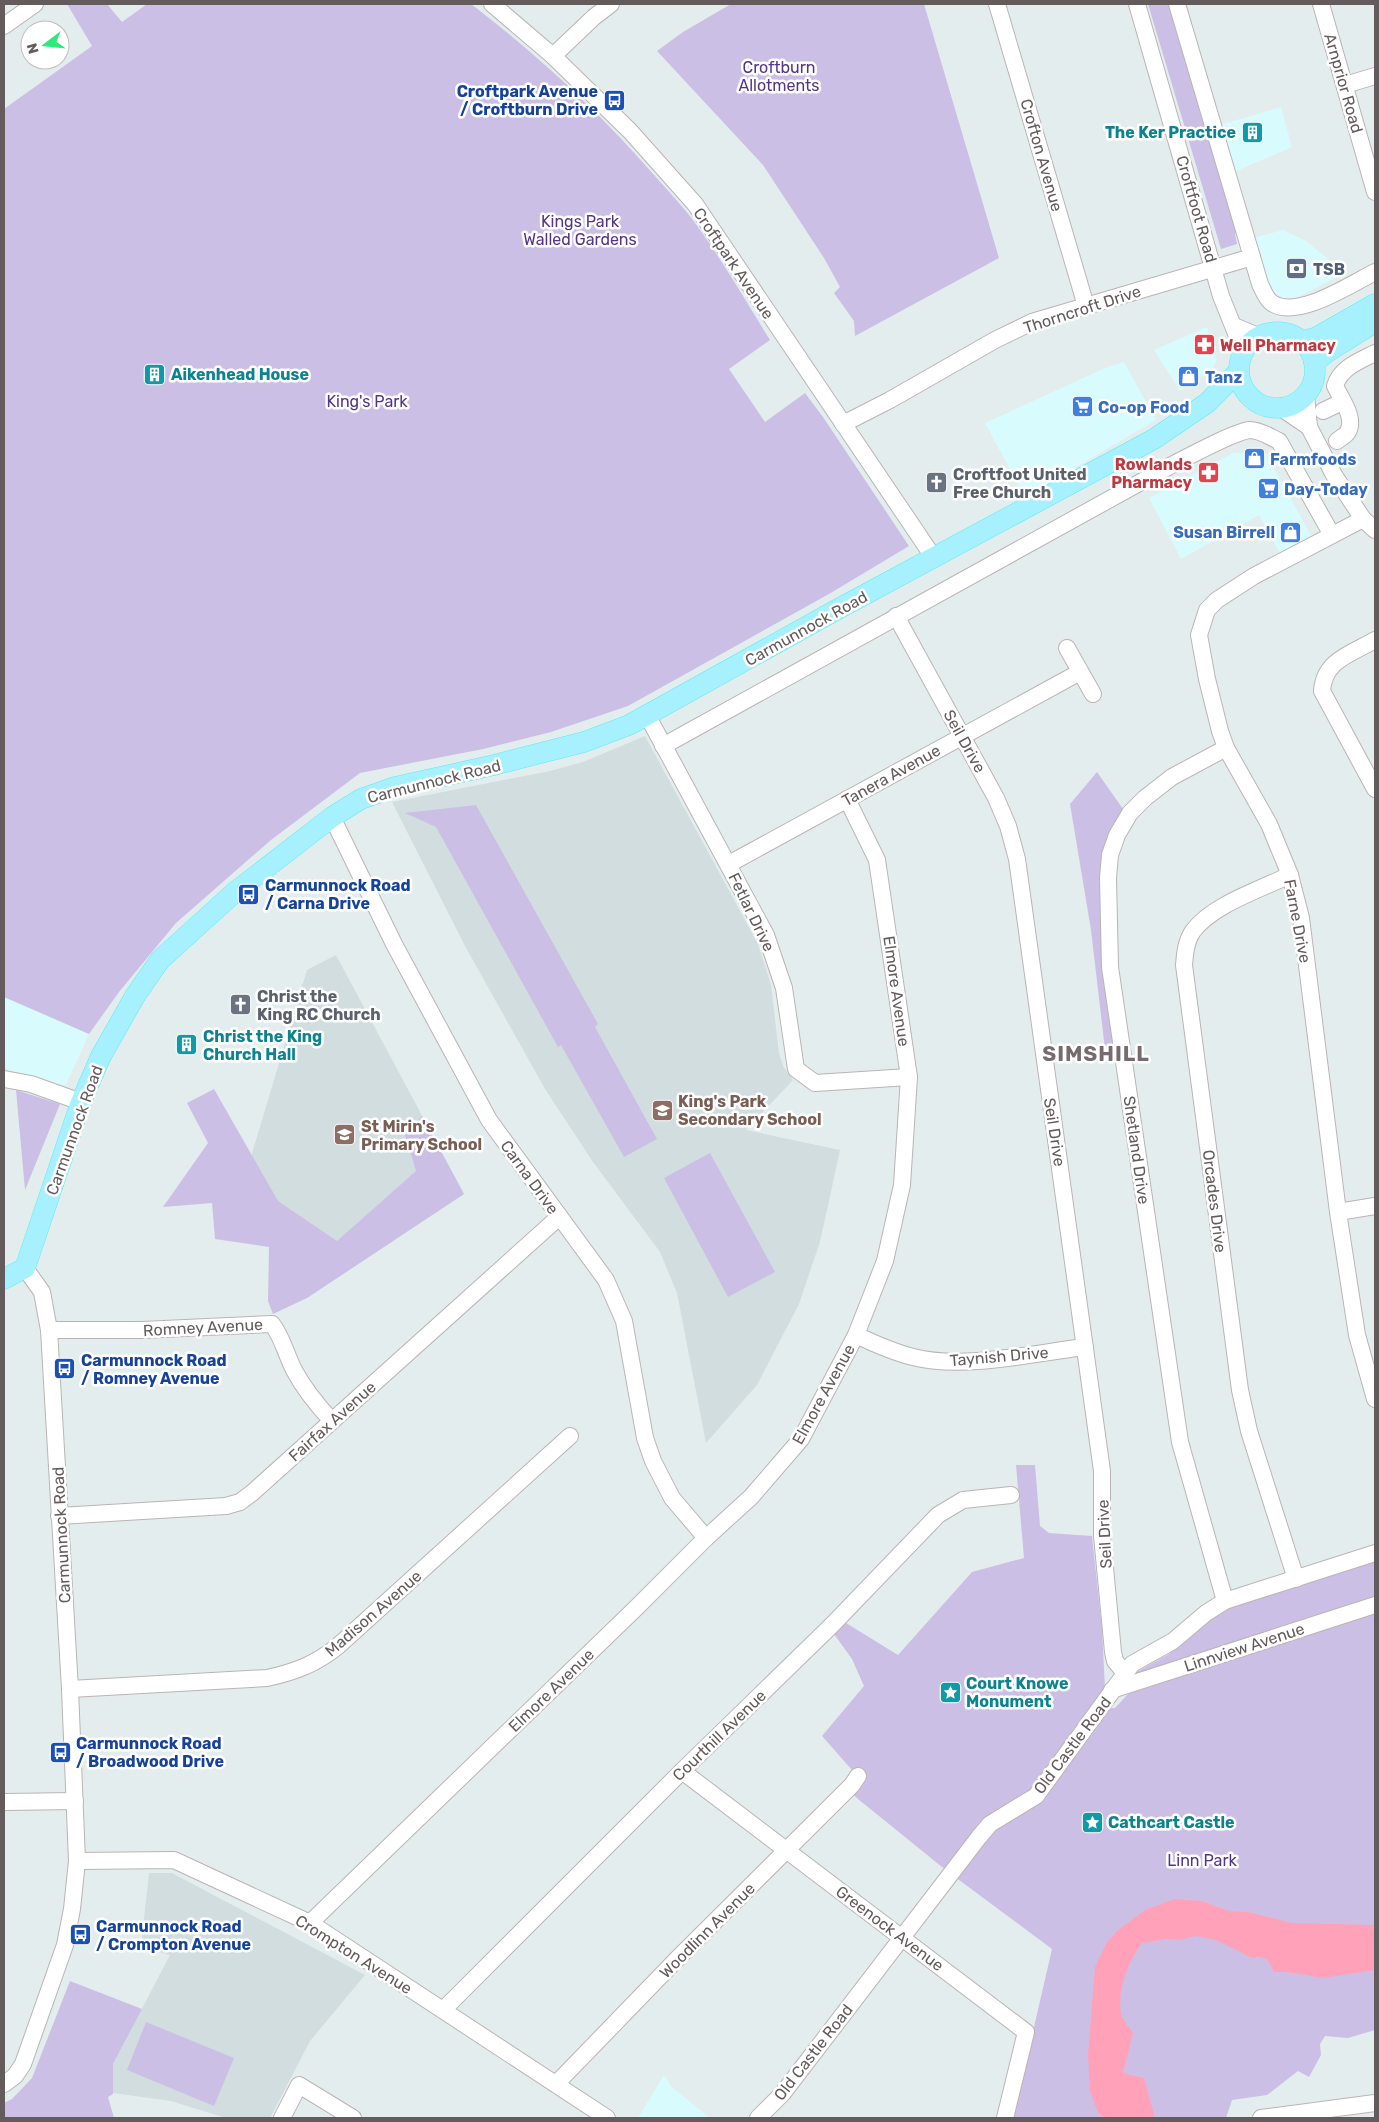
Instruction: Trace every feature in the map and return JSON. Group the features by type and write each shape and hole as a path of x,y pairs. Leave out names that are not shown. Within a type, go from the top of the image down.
{"main road":[{"path":"1303,341 1317,337 1375,304"},
{"path":"1314,363 1326,353 1375,322"},
{"path":"1207,403 1234,396 1251,398 1267,406 1281,408 1294,404 1306,394 1314,380 1314,363 1311,351 1303,341 1291,334 1272,333 1258,336 1250,342 1243,351 1239,372 1244,389 1251,398"},
{"path":"1207,403 1239,372"},
{"name":"Carmunnock Road","path":"25,1268 81,1102 101,1056 135,996 160,960 235,892 332,817 361,799 395,787 494,765 584,742 629,725 1154,439 1207,403"},
{"path":"4,1279 25,1268"}],"street":[{"path":"4,26 35,4"},
{"name":"Croftpark Avenue","path":"492,4 553,56 630,131 695,204 934,558"},
{"path":"553,56 594,17 611,4"},
{"name":"Crofton Avenue","path":"998,4 1086,306"},
{"name":"Croftfoot Road","path":"1137,4 1221,296 1243,351"},
{"path":"1176,4 1260,284 1267,297 1273,303 1287,308 1304,307 1375,272"},
{"name":"Arnprior Road","path":"1321,4 1375,192"},
{"path":"1345,85 1375,76"},
{"name":"Thorncroft Drive","path":"843,424 890,400 995,340 1032,322 1252,257"},
{"path":"1234,326 1258,336"},
{"path":"1337,440 1347,433 1350,423 1349,413 1342,402 1336,386 1338,376 1343,371 1375,353"},
{"path":"1306,394 1309,427 1334,475 1369,525"},
{"path":"1323,411 1342,402"},
{"path":"1281,408 1309,427"},
{"name":"Carmunnock Road","path":"663,746 1168,467 1236,434 1249,430 1263,433 1279,441 1332,535"},
{"name":"Farne Drive","path":"1369,525 1332,535 1254,576 1217,600 1207,610 1199,635 1206,679 1226,748 1269,824 1290,875 1301,918 1338,1212 1357,1335 1375,1399"},
{"name":"Seil Drive","path":"896,616 996,798 1008,826 1017,859 1102,1471 1102,1536 1113,1652 1115,1661 1124,1672"},
{"path":"1375,640 1335,662 1327,669 1322,691 1375,789"},
{"path":"1067,648 1093,694"},
{"name":"Tanera Avenue","path":"729,864 1080,672"},
{"name":"Fetlar Drive","path":"647,715 766,935 781,979 796,1069 815,1083 909,1078"},
{"name":"Shetland Drive","path":"1225,1601 1180,1442 1110,967 1108,878 1110,855 1117,835 1130,813 1172,777 1226,748"},
{"name":"Elmore Avenue","path":"310,1923 706,1538 751,1497 801,1439 856,1335 885,1261 902,1186 909,1078 877,860 847,799"},
{"name":"Carna Drive","path":"332,817 394,944 489,1120 606,1280 624,1321 645,1438 653,1461 672,1498 706,1538"},
{"name":"Orcades Drive","path":"1290,875 1217,910 1205,919 1193,931 1186,946 1184,964 1240,1390 1249,1431 1296,1579"},
{"path":"4,1079 31,1084 81,1102"},
{"path":"1338,1212 1375,1206"},
{"name":"Fairfax Avenue","path":"59,1516 226,1506 240,1502 559,1217"},
{"name":"Carmunnock Road","path":"4,2084 15,2076 23,2064 62,1954 72,1908 76,1861 70,1688 48,1330 42,1292 25,1268"},
{"name":"Romney Avenue","path":"48,1330 142,1330 272,1324 278,1332 293,1368 307,1394 332,1421"},
{"name":"Taynish Drive","path":"856,1335 886,1349 914,1358 941,1361 979,1360 1085,1347"},
{"name":"Madison Avenue","path":"70,1688 267,1678 288,1674 307,1667 338,1646 570,1436"},
{"name":"Courthill Avenue","path":"443,2010 682,1771 839,1618 938,1515 964,1500 1011,1495"},
{"name":"Old Castle Road","path":"758,2118 783,2093 990,1824 1036,1796 1103,1706 1124,1672 1140,1659 1151,1655 1173,1641 1206,1613 1225,1601 1375,1553"},
{"name":"Linnview Avenue","path":"1112,1690 1375,1605"},
{"name":"Greenock Avenue","path":"682,1771 1026,2032 1005,2118"},
{"name":"Woodlinn Avenue","path":"556,2084 852,1785 858,1776"},
{"path":"4,1802 75,1802"},
{"name":"Crompton Avenue","path":"76,1861 174,1860 310,1923 607,2118"},
{"path":"282,2118 299,2084 353,2118"},
{"path":"1262,2118 1375,2103"}],"shaded area":[{"path":"1281,107 1292,147 1234,172 1220,125"},
{"path":"1283,230 1306,241 1345,273 1296,298 1285,299 1272,291 1253,238"},
{"path":"1207,327 1217,360 1213,369 1180,391 1154,350"},
{"path":"1124,362 1156,420 1025,497 985,423 1105,368"},
{"path":"1265,452 1313,539 1281,555 1259,515 1181,559 1149,498 1233,453"},
{"name":"King's Park Secondary School","path":"645,736 758,944 771,985 779,1053 783,1066 793,1080 746,1130 840,1150 820,1242 799,1304 757,1385 706,1443 677,1293 660,1252 593,1162 545,1089 465,946 392,802 550,771 583,762"},
{"name":"St Mirin's Primary School","path":"336,955 464,1194 307,1298 238,1200 307,970"},
{"path":"4,997 89,1034 66,1085 56,1084 4,1068"},
{"path":"149,1873 172,1873 365,1975 310,2041 270,2118 226,2118 171,2101 113,2093 113,2064 170,1955 141,1947"},
{"path":"1175,1899 1202,1901 1229,1911 1248,1912 1292,1923 1375,1925 1375,1970 1323,1978 1274,1972 1267,1959 1252,1958 1216,1940 1196,1936 1180,1940 1167,1939 1142,1943 1128,1967 1122,1985 1120,2004 1122,2016 1133,2033 1123,2073 1144,2078 1155,2118 1104,2118 1098,2113 1090,2091 1088,2054 1095,1967 1107,1942 1118,1930 1145,1910"},
{"path":"664,2075 672,2087 710,2118 638,2118"}],"green space":[{"name":"King's Park","path":"67,4 107,4 122,22 147,4 471,4 520,43 590,107 686,211 698,226 770,340 729,369 765,422 805,393 909,546 829,594 628,706 551,732 483,749 360,773 271,840 176,923 119,992 89,1034 4,997 4,109 58,70 70,70 70,62 92,46"},
{"name":"Croftburn Allotments","path":"731,4 924,4 999,258 855,336 854,321 834,293 840,287 824,258 763,165 657,51 683,32"},
{"path":"1148,4 1170,4 1237,233 1235,234 1237,244 1221,249"},
{"path":"1097,772 1123,809 1108,839 1115,1057 1106,1058 1091,930 1070,804"},
{"path":"476,805 598,1024 595,1027 657,1139 624,1157 561,1045 558,1047 436,827 405,813"},
{"path":"214,1089 278,1201 337,1241 416,1171 405,1134 422,1116 464,1194 307,1298 273,1314 268,1301 269,1247 215,1239 212,1203 163,1207 208,1143 187,1103"},
{"path":"16,1090 60,1104 25,1190"},
{"path":"710,1153 775,1272 728,1297 664,1178"},
{"name":"Linn Park","path":"1016,1465 1035,1465 1040,1526 1049,1533 1092,1536 1102,1629 1106,1708 1115,1708 1128,1694 1375,1611 1375,2030 1348,2038 1325,2036 1320,2044 1321,2055 1309,2077 1298,2071 1267,2095 1232,2100 1226,2118 1146,2118 1098,2113 1104,2118 1013,2118 1052,1949 947,1871 858,1799 842,1784 852,1770 822,1736 864,1686 852,1659 834,1634 846,1623 898,1655 972,1572 1024,1558"},
{"path":"1375,1561 1375,1601 1135,1677 1135,1673 1169,1654 1210,1620 1236,1605"},
{"path":"70,1981 142,2009 113,2064 113,2094 108,2097 114,2118 4,2118 4,2103 12,2099 32,2078"},
{"path":"146,2022 234,2058 214,2106 127,2070"}],"place":[{"name":"Croftpark Avenue / Croftburn Drive","path":"614,100"},
{"name":"The Ker Practice","path":"1252,132"},
{"name":"TSB","path":"1297,269"},
{"name":"Well Pharmacy","path":"1204,345"},
{"name":"Aikenhead House","path":"155,374"},
{"name":"Tanz","path":"1189,377"},
{"name":"Co-op Food","path":"1082,407"},
{"name":"Farmfoods","path":"1254,459"},
{"name":"Rowlands Pharmacy","path":"1208,473"},
{"name":"Croftfoot United Free Church","path":"937,483"},
{"name":"Day-Today","path":"1268,489"},
{"name":"Susan Birrell","path":"1291,532"},
{"name":"Carmunnock Road / Carna Drive","path":"249,894"},
{"name":"Christ the King RC Church","path":"241,1005"},
{"name":"Christ the King Church Hall","path":"187,1045"},
{"name":"King's Park Secondary School","path":"662,1110"},
{"name":"St Mirin's Primary School","path":"345,1135"},
{"name":"Carmunnock Road / Romney Avenue","path":"65,1369"},
{"name":"Court Knowe Monument","path":"950,1692"},
{"name":"Carmunnock Road / Broadwood Drive","path":"60,1752"},
{"name":"Cathcart Castle","path":"1092,1822"},
{"name":"Carmunnock Road / Crompton Avenue","path":"80,1935"}],"district":[{"name":"SIMSHILL","path":"1096,1054"}],"park label":[{"name":"Kings Park Walled Gardens","path":"580,230"}]}
